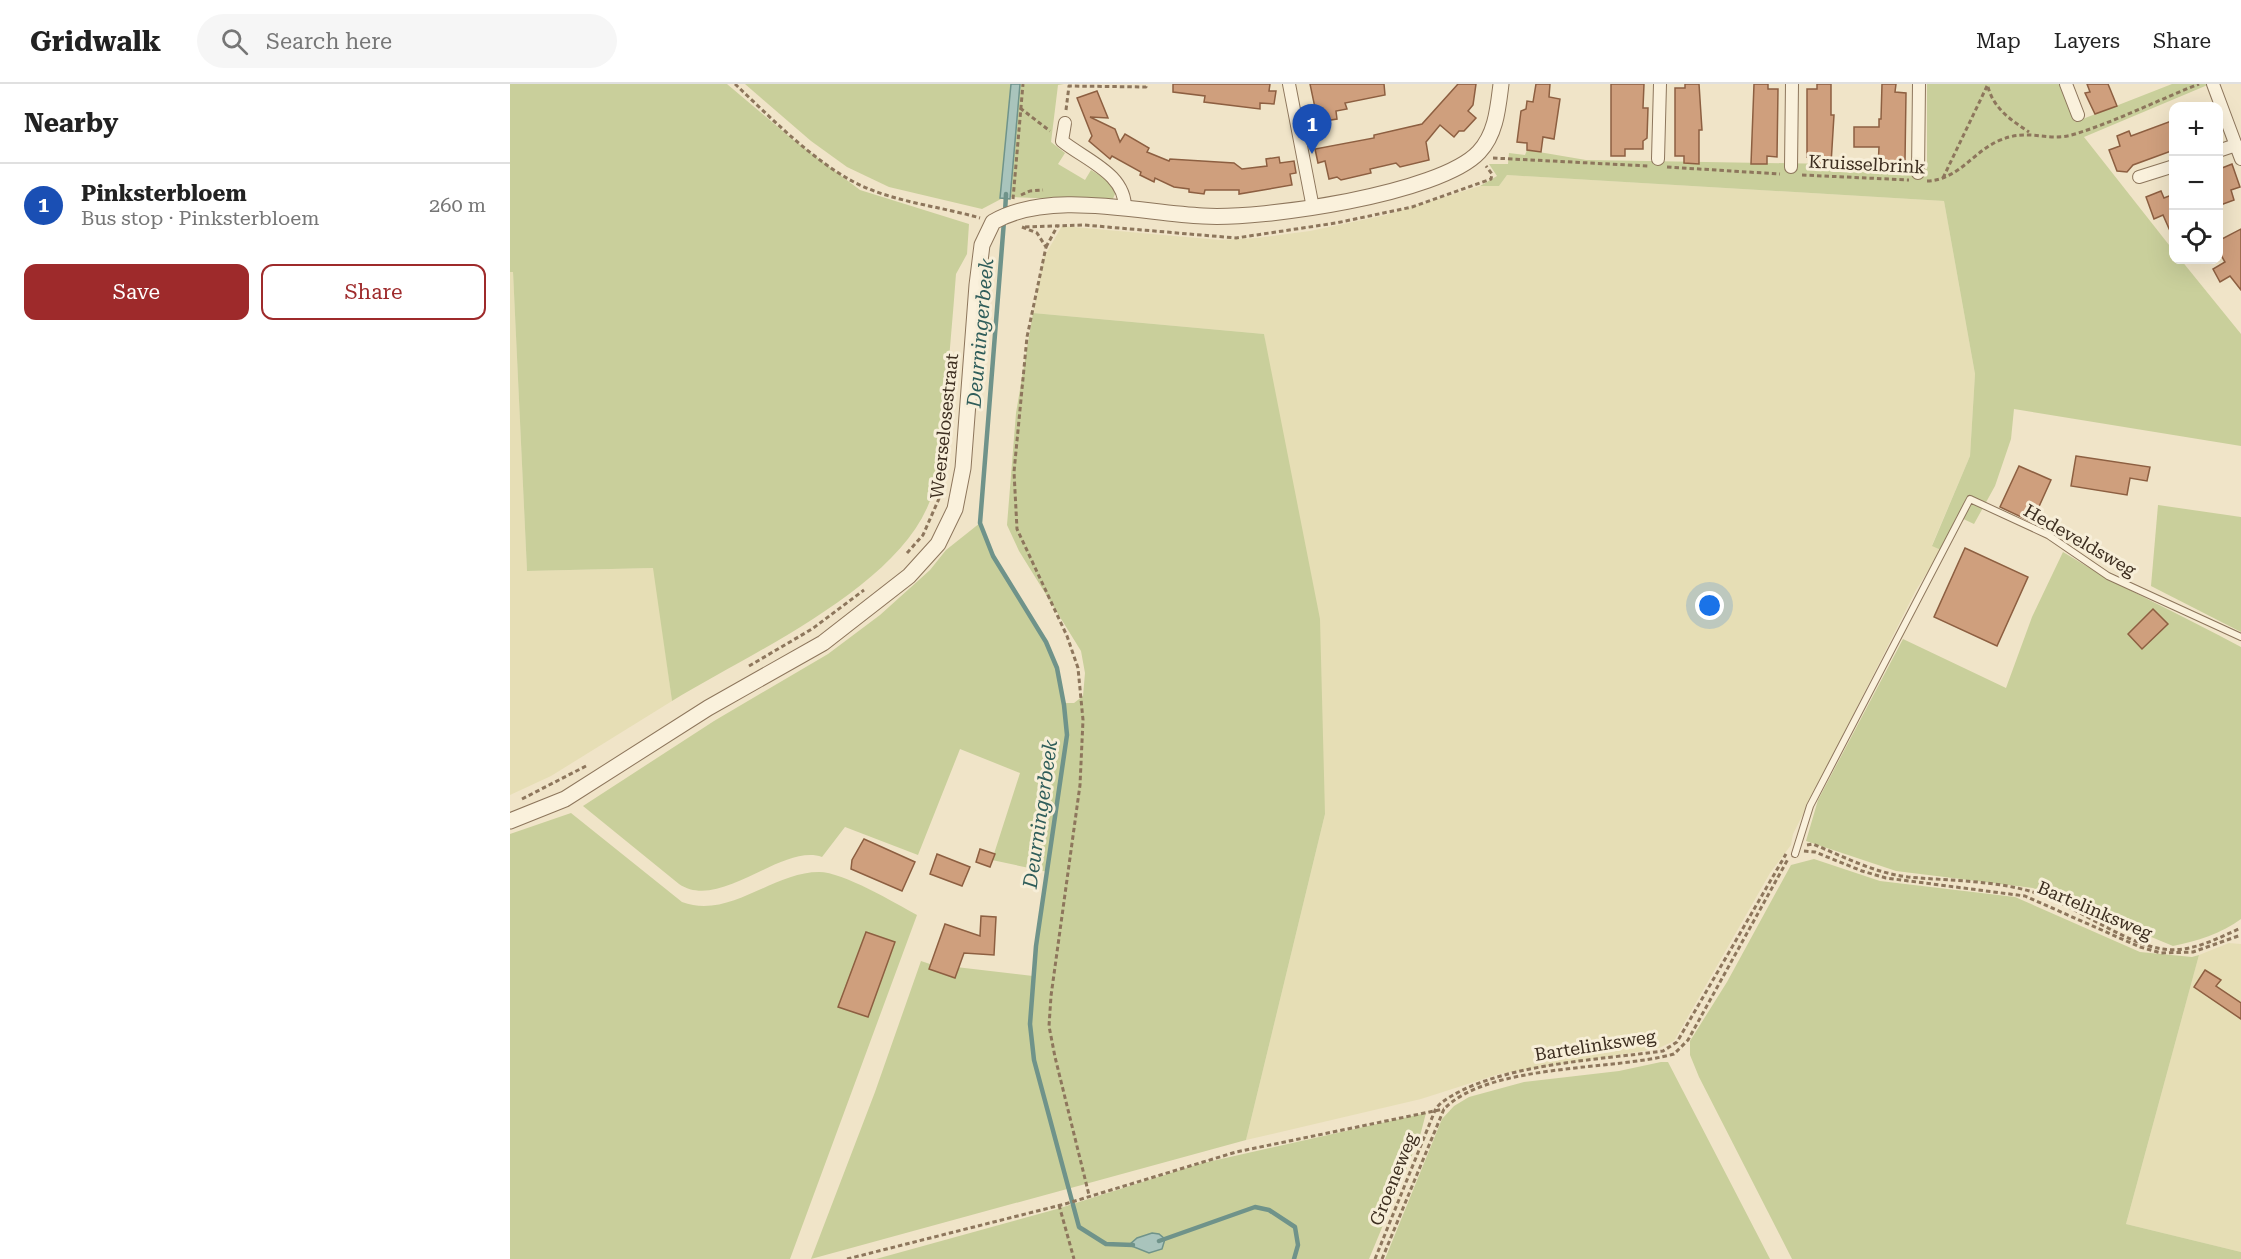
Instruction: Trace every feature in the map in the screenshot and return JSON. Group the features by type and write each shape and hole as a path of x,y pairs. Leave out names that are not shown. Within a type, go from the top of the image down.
{"street":[{"path":"1289,84 1313,208"},
{"path":"1004,214 1039,205 1061,204 1240,218 1313,208 1409,186 1465,164 1484,145 1493,129 1501,84"},
{"path":"1658,159 1660,84"},
{"path":"1791,166 1792,84"},
{"path":"1918,84 1918,173"},
{"path":"2066,84 2078,115"},
{"path":"2213,84 2241,159"},
{"path":"1065,123 1062,141 1115,179 1125,197 1125,210"},
{"path":"2223,149 2236,145"},
{"path":"2139,177 2169,168"},
{"name":"Weerselosestraat","path":"510,820 566,799 708,708 823,643 909,576 938,544 955,509 963,468 982,245 1004,214"}],"lane":[{"name":"Hedeveldsweg","path":"1799,845 1802,826 1810,806 1970,499 2048,534 2108,576 2241,637"},
{"path":"1796,854 1799,845"}],"path":[{"path":"735,84 800,143 852,181 897,197 1004,214 1023,84"},
{"path":"1065,123 1069,86 1146,87 1146,84"},
{"name":"Kruisselbrink","path":"1509,161 1918,181 1943,178 1958,171 1993,143 2016,134 2075,134 2199,84"},
{"path":"1988,85 1992,101 2005,114 2031,133"},
{"path":"1943,178 1988,85"},
{"path":"1020,108 1062,141"},
{"path":"1058,224 1046,247 1027,337 1014,472 1017,529 1067,636 1078,668 1083,720 1080,786 1051,996 1049,1026 1089,1195"},
{"path":"1023,227 1037,232 1046,247"},
{"path":"903,558 923,535 942,493"},
{"path":"744,669 812,629 868,587"},
{"path":"520,799 597,759"},
{"name":"Bartelinksweg","path":"1436,1108 1451,1096 1482,1081 1540,1068 1663,1051 1677,1042 1783,858 1799,845 1813,844 1867,866 1906,877 2006,887 2039,894 2142,943 2163,949 2182,950 2201,946 2241,928"},
{"name":"Bartelinksweg","path":"1444,1109 1466,1093 1516,1077 1674,1053 1688,1040 1789,859 1796,854 1815,852 1886,878 2025,896 2139,947 2161,953 2193,952 2241,935"},
{"path":"847,1259 1065,1204 1236,1152 1436,1108 1444,1109"},
{"name":"Groeneweg","path":"1375,1259 1436,1108"},
{"name":"Groeneweg","path":"1382,1259 1444,1109"},
{"path":"1059,1205 1074,1259"}],"shaded area":[{"path":"1507,175 1944,201 1975,374 1970,456 1932,545 1941,550 1916,590 1793,834 1791,845 1770,873 1674,1041 1659,1048 1644,1051 1499,1074 1421,1099 1246,1140 1325,814 1264,334 1033,313 1044,257 1062,226 1220,240 1257,238 1310,231 1386,215 1480,186 1499,186"},
{"path":"510,272 513,272 527,571 654,568 672,701 551,776 510,795"},
{"path":"2229,943 2241,944 2241,1252 2126,1224 2199,955"}],"green space":[{"path":"510,84 727,84 791,138 860,190 969,224 967,254 956,274 939,467 927,508 908,539 882,567 813,619 672,701 653,568 527,571 513,272 510,272"},
{"path":"745,84 1011,84 1001,199 982,209 889,187 847,167 811,141"},
{"path":"1020,84 1064,84 1058,85 1051,142 1065,153 1058,164 1085,180 1091,170 1109,181 1115,194 1112,201 1010,197"},
{"path":"1927,84 2060,84 2075,122 2172,84 2210,84 2084,137 2169,245 2169,264 2184,264 2241,334 2241,446 2014,409 2011,439 1995,486 1974,524 1957,516 1941,550 1932,546 1970,456 1975,374 1944,201 1507,175 1499,186 1480,186 1497,176 1489,164 1508,164 1509,153 1525,155 1527,150 1586,160 1833,164 1927,169"},
{"path":"1033,313 1264,334 1320,619 1325,814 1246,1140 811,1259 875,1092 921,961 954,972 956,967 1033,976 1048,872 992,860 1020,773 960,749 918,855 845,827 822,857 806,855 789,859 713,890 695,890 679,884 583,806 714,721 828,654 880,615 930,570 946,550 980,523 993,556 1046,642 1057,668 1064,703 1074,703 1083,696 1085,673 1081,651 1019,551 1007,525 1016,413"},
{"path":"2158,505 2241,517 2241,632 2151,586"},
{"path":"2063,552 2241,647 2241,919 2225,929 2191,942 2173,946 2033,888 1896,871 1806,841 1818,800 1903,639 2006,688 2032,617"},
{"path":"571,813 682,902 699,906 717,905 784,879 819,872 855,882 917,915 790,1259 510,1259 510,834"},
{"path":"1814,859 1880,881 2015,897 2140,952 2192,957 2199,955 2126,1224 2241,1252 2241,1259 1792,1259 1699,1077 1690,1055 1690,1041 1727,982 1791,865"},
{"path":"1668,1062 1770,1259 1385,1259 1442,1119 1454,1106 1469,1097 1524,1082 1619,1071"},
{"path":"1426,1113 1420,1136 1369,1259 876,1259 1057,1209 1199,1164"}],"water":[{"path":"1011,84 1020,84 1010,199 1000,198"},
{"path":"1152,1233 1159,1234 1165,1239 1162,1249 1149,1253 1129,1245 1137,1238"}],"building":[{"path":"1173,84 1270,84 1269,91 1276,91 1274,104 1260,103 1260,109 1204,102 1205,96 1173,92"},
{"path":"1310,84 1384,84 1385,95 1345,103 1347,109 1336,111 1337,119 1318,122"},
{"path":"1458,84 1476,84 1473,105 1468,111 1476,118 1464,131 1459,131 1454,137 1440,125 1426,142 1429,160 1400,167 1396,163 1370,169 1371,173 1341,180 1337,177 1329,179 1325,161 1318,163 1315,149 1374,138 1374,135 1422,124"},
{"path":"1536,84 1550,84 1549,97 1560,99 1554,139 1543,137 1541,152 1527,150 1527,143 1517,142 1521,111 1526,109 1527,101 1533,102"},
{"path":"1611,84 1644,84 1643,108 1648,108 1647,138 1643,141 1643,149 1625,149 1625,156 1611,156"},
{"path":"1685,84 1699,84 1702,130 1699,130 1699,164 1684,163 1684,156 1675,156 1675,88 1685,88"},
{"path":"1754,84 1768,84 1768,89 1778,89 1777,157 1767,156 1767,164 1751,164"},
{"path":"1817,84 1831,84 1831,115 1834,115 1831,164 1817,164 1817,157 1807,157 1807,89 1817,89"},
{"path":"1882,84 1896,84 1895,92 1906,93 1905,161 1895,161 1895,168 1878,168 1879,147 1854,147 1854,127 1879,127"},
{"path":"2087,84 2108,84 2117,106 2095,114 2085,93 2090,92"},
{"path":"1097,91 1108,118 1090,117 1115,129 1120,142 1125,134 1149,148 1147,152 1169,161 1170,159 1234,163 1242,169 1267,166 1266,159 1279,157 1280,163 1294,161 1296,173 1290,174 1292,185 1239,194 1239,190 1205,190 1204,194 1189,192 1189,189 1174,187 1155,178 1154,182 1112,156 1110,159 1089,141 1092,136 1077,98"},
{"path":"2169,122 2169,152 2133,165 2127,172 2117,171 2109,150 2120,146 2117,136 2129,131 2131,136"},
{"path":"2232,164 2240,187 2231,190 2234,200 2223,204 2223,168"},
{"path":"2161,191 2164,198 2169,196 2169,229 2163,215 2154,219 2146,197"},
{"path":"2241,229 2241,290 2230,276 2220,282 2213,269 2225,262 2223,238"},
{"path":"2076,456 2150,467 2147,481 2130,478 2127,495 2071,486"},
{"path":"2019,466 2051,480 2032,522 2000,507"},
{"path":"1965,548 2028,577 1997,646 1934,617"},
{"path":"2153,609 2168,624 2142,649 2128,634"},
{"path":"864,839 915,862 902,891 851,869 852,860"},
{"path":"980,849 995,854 990,867 976,862"},
{"path":"937,854 970,867 962,886 930,874"},
{"path":"981,916 996,917 994,955 964,953 955,978 929,969 945,924 980,936"},
{"path":"866,932 895,942 868,1017 838,1007"},
{"path":"2205,970 2221,980 2216,986 2241,1003 2241,1019 2194,987"}],"waterway":[{"name":"Deurningerbeek","path":"1005,213 1006,194"},
{"name":"Deurningerbeek","path":"1004,221 980,523 993,556 1046,642 1057,668 1067,735 1036,946 1030,1024 1034,1060 1079,1227 1106,1244 1133,1245"},
{"name":"Deurningerbeek","path":"1159,1241 1255,1207 1269,1210 1295,1227 1298,1245 1294,1259"}],"place":[{"name":"Pinksterbloem","path":"1312,154"}]}
